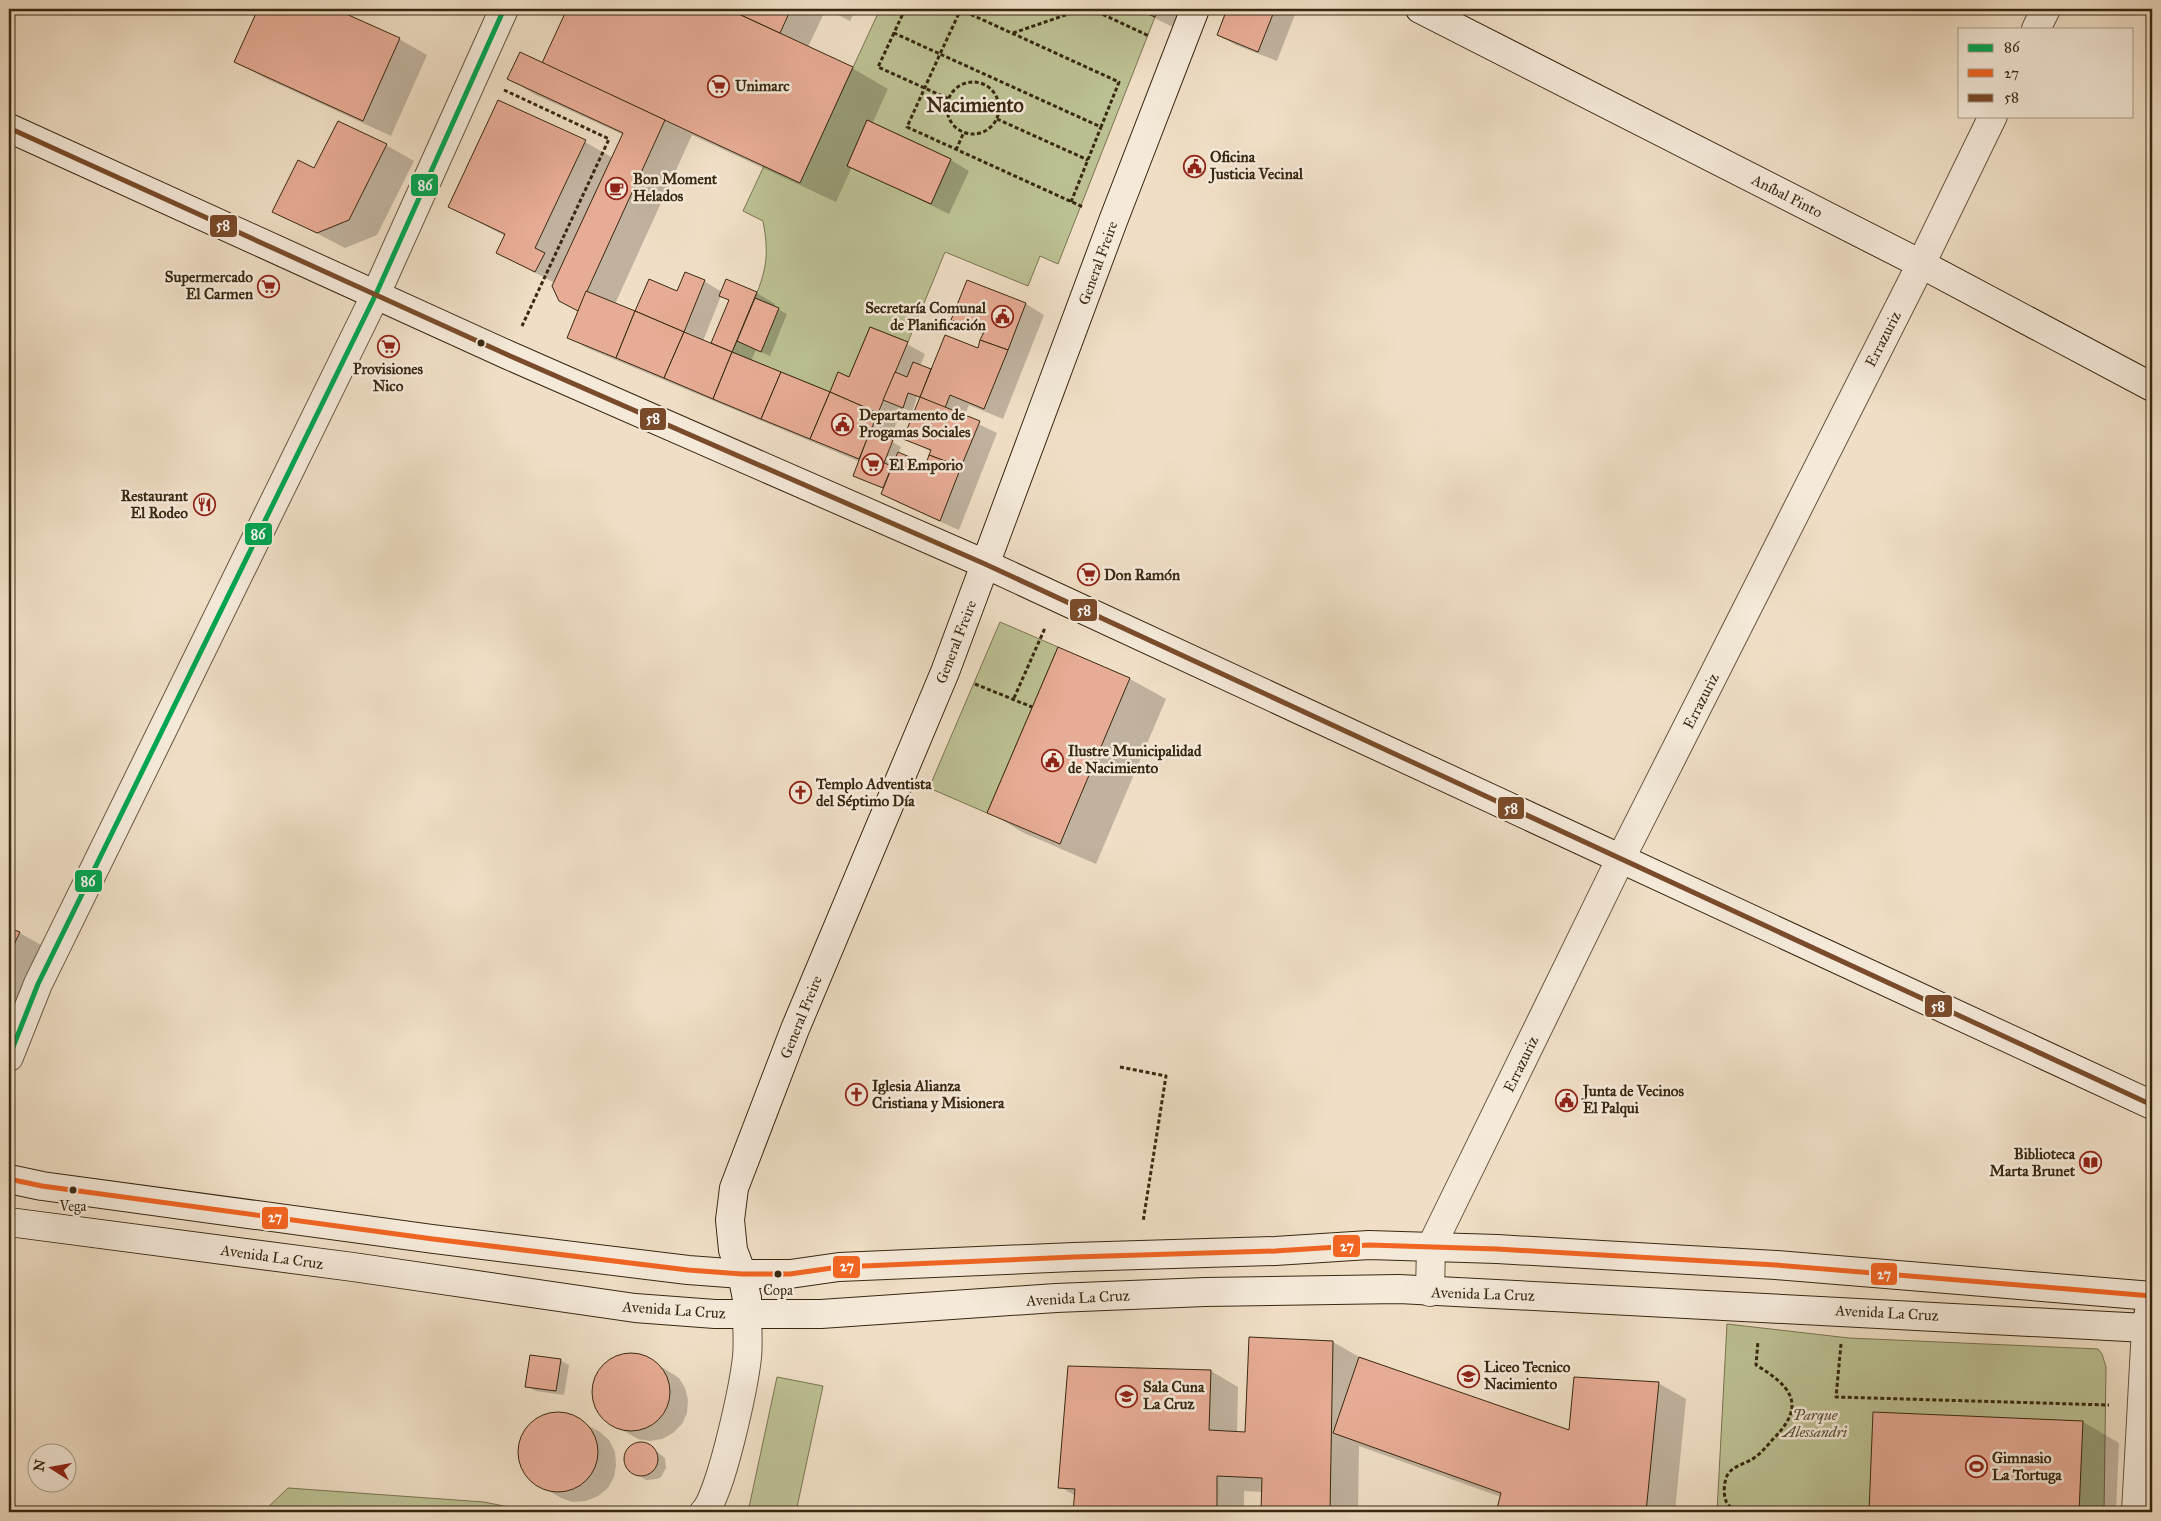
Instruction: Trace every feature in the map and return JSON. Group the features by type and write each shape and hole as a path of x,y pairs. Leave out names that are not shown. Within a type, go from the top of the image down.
{"main road":[{"path":"9,1056 38,984 376,294 504,9"},
{"name":"General Freire","path":"704,1512 722,1472 748,1356 745,1296 733,1250 730,1220 734,1188 795,1029 944,672 1113,221 1195,9"},
{"name":"Aníbal Pinto","path":"1420,9 1921,264 2152,387"},
{"path":"2036,28 2046,9"},
{"name":"Errazuriz","path":"1430,1292 1431,1247 1620,860 1993,118"},
{"path":"9,128 508,355 985,564 2152,1105"},
{"name":"Avenida La Cruz","path":"9,1179 42,1186 432,1239 688,1270 745,1296 821,1314 1056,1298 1205,1292 1389,1290 1844,1311 2149,1329"},
{"name":"Avenida La Cruz","path":"9,1222 353,1267 635,1308 715,1314 745,1296 790,1274 839,1268 1275,1251 1369,1245 1497,1248 1776,1265 2152,1296"},
{"path":"2136,1512 2142,1406 2152,1296"}],"path":[{"path":"905,9 878,67 949,99"},
{"path":"1071,202 1119,82 960,9 906,127 956,150 1113,221"},
{"path":"1013,33 1083,9"},
{"path":"1091,9 1180,50"},
{"path":"894,32 1101,127"},
{"path":"474,76 609,140 508,355"},
{"path":"986,84 989,76"},
{"path":"970,81 986,84 994,90 1000,101 1000,114 994,125 983,133 971,134 958,130 950,120 946,108 949,99 958,86 970,81"},
{"path":"997,119 1088,160"},
{"path":"956,150 964,132"},
{"path":"1014,698 1058,599"},
{"path":"944,672 1014,698 1032,708"},
{"path":"1120,1067 1166,1076 1138,1255"},
{"path":"1736,1512 1726,1502 1724,1489 1728,1474 1737,1467 1754,1459 1765,1449 1788,1424 1792,1409 1788,1390 1773,1375 1756,1365 1757,1343 1764,1307"},
{"path":"1844,1311 1836,1397 2142,1406"}],"green space":[{"path":"880,9 1138,9 1155,17 1058,264 1040,256 1028,286 945,252 908,342 870,327 849,377 838,372 830,392 732,352 737,341 761,351 778,308 755,298 766,260 765,232 763,221 743,211 764,166 800,182","holes":["867,120 951,159 931,204 847,166"]},
{"path":"1000,622 1058,647 987,813 929,788"},
{"name":"Parque Alessandri","path":"1727,1324 1849,1338 2098,1349 2102,1354 2106,1367 2104,1512 1717,1512"},
{"path":"777,1377 823,1386 796,1512 748,1512"},
{"path":"288,1488 484,1502 533,1512 263,1512"}],"building":[{"path":"258,9 335,9 400,38 363,121 234,62"},
{"name":"Unimarc","path":"567,9 728,9 853,67 800,183 542,63"},
{"path":"728,9 791,9 780,33"},
{"path":"1138,9 1159,9 1155,17"},
{"path":"1227,9 1275,9 1258,52 1217,35"},
{"path":"520,52 665,120 578,311 559,301 552,286 623,133 507,79"},
{"path":"498,100 586,140 535,248 545,253 535,272 496,253 505,234 448,207"},
{"path":"867,120 951,159 931,204 847,166"},
{"path":"338,121 387,144 349,220 317,233 272,212 298,160 314,168"},
{"path":"685,272 705,280 684,332 635,311 649,279 677,291"},
{"path":"726,279 757,292 732,352 711,343 729,300 719,296"},
{"path":"967,280 1026,303 1008,350 980,340 984,332 951,320"},
{"path":"586,291 635,311 616,358 567,338"},
{"path":"755,298 779,308 761,352 737,341"},
{"path":"635,311 684,332 664,378 616,358"},
{"path":"870,327 908,342 878,413 830,392 838,372 849,377"},
{"path":"684,332 732,352 713,399 664,378"},
{"path":"945,335 978,348 980,340 1008,350 984,409 950,395 945,408 920,397"},
{"path":"732,352 781,372 761,419 713,399"},
{"path":"913,362 931,369 920,397 908,393 903,408 883,400 895,372 907,377"},
{"path":"781,372 830,392 810,439 761,419"},
{"path":"830,392 878,413 859,459 810,439"},
{"path":"920,397 980,421 961,467 929,455 931,450 903,439"},
{"path":"870,431 893,440 884,463 892,466 883,488 853,476"},
{"path":"898,452 926,464 929,455 961,467 940,521 881,494"},
{"name":"Ilustre Municipalidad de Nacimiento","path":"1058,647 1130,678 1060,844 987,813"},
{"path":"9,928 20,932 9,955"},
{"path":"1249,1337 1333,1341 1330,1512 1261,1512 1262,1478 1217,1476 1217,1512 1073,1512 1075,1489 1058,1488 1068,1366 1211,1370 1209,1430 1245,1432"},
{"path":"631,1353 646,1356 658,1365 667,1377 670,1392 667,1407 658,1419 646,1428 631,1431 616,1428 604,1419 595,1407 592,1392 595,1377 604,1365 616,1356"},
{"path":"530,1355 561,1359 556,1391 525,1387"},
{"path":"1359,1357 1569,1430 1574,1377 1659,1382 1646,1512 1496,1512 1501,1493 1333,1433"},
{"path":"558,1412 573,1415 586,1424 595,1437 598,1452 595,1467 586,1480 573,1489 558,1492 543,1489 530,1480 521,1467 518,1452 521,1437 530,1424 543,1415"},
{"name":"Gimnasio La Tortuga","path":"1873,1412 2083,1421 2079,1512 1869,1512"},
{"path":"641,1442 653,1447 658,1459 653,1471 641,1476 629,1471 624,1459 629,1447"}],"transit line":[{"name":"86","path":"9,1057 38,984 376,294 504,9"},
{"name":"58","path":"9,128 508,355 985,564 2152,1105"},
{"name":"27","path":"9,1179 42,1186 433,1239 688,1270 742,1274 790,1274 839,1267 1275,1251 1369,1245 1497,1249 1776,1265 2152,1296"}],"place":[{"name":"Unimarc","path":"719,86"},
{"name":"Oficina Justicia Vecinal","path":"1194,166"},
{"name":"Bon Moment Helados","path":"617,188"},
{"name":"Supermercado El Carmen","path":"269,286"},
{"name":"Secretaría Comunal de Planificación","path":"1002,317"},
{"name":"Provisiones Nico","path":"388,346"},
{"name":"Departamento de Progamas Sociales","path":"843,424"},
{"name":"El Emporio","path":"873,465"},
{"name":"Restaurant El Rodeo","path":"204,505"},
{"name":"Don Ramón","path":"1088,575"},
{"name":"Ilustre Municipalidad de Nacimiento","path":"1052,760"},
{"name":"Templo Adventista del Séptimo Día","path":"800,793"},
{"name":"Iglesia Alianza Cristiana y Misionera","path":"856,1095"},
{"name":"Junta de Vecinos El Palqui","path":"1567,1100"},
{"name":"Biblioteca Marta Brunet","path":"2091,1163"},
{"name":"Vega","path":"73,1190"},
{"name":"Copa","path":"778,1274"},
{"name":"Liceo Tecnico Nacimiento","path":"1468,1376"},
{"name":"Sala Cuna La Cruz","path":"1127,1396"},
{"name":"Gimnasio La Tortuga","path":"1976,1467"}],"district":[{"name":"Nacimiento","path":"975,105"}]}
